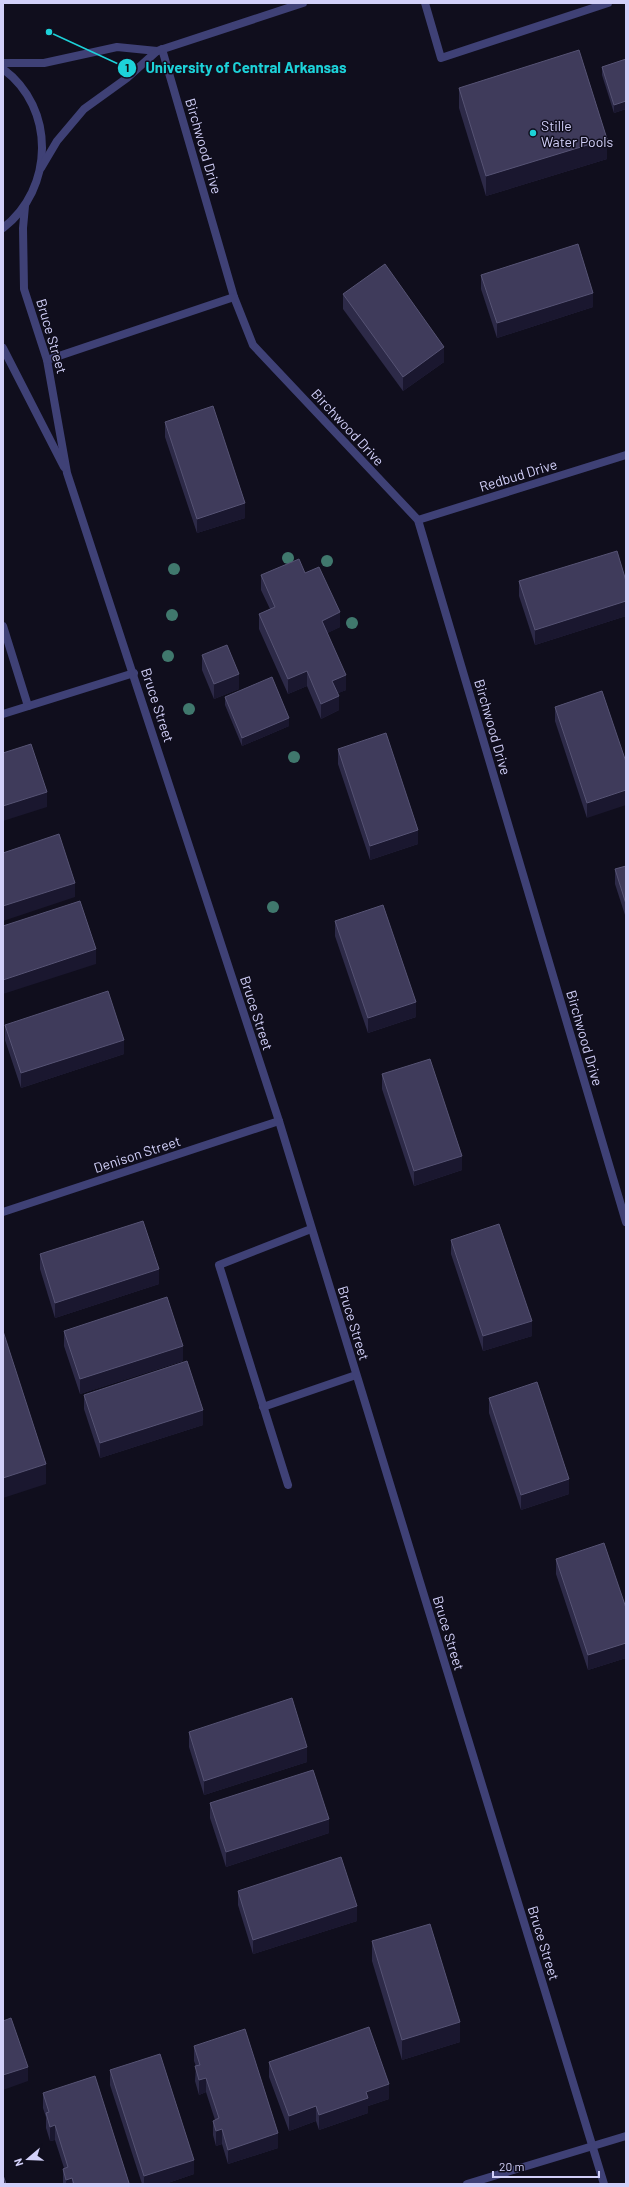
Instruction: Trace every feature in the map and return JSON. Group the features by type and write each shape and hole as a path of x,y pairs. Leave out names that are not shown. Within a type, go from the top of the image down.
{"street":[{"path":"3,63 44,63 117,47 159,50 303,3"},
{"path":"425,3 441,58 608,3"},
{"path":"41,168 57,141 84,109 126,78 159,50"},
{"name":"Birchwood Drive","path":"159,50 234,297 253,345 418,520 626,1222"},
{"path":"3,69 24,90 34,107 40,127 43,147 41,168 35,188 25,206 3,228"},
{"name":"Bruce Street","path":"25,206 23,228 24,289 47,360 67,473 134,673 279,1121 604,2184"},
{"path":"47,360 234,297"},
{"name":"Bruce Street","path":"3,348 67,473"},
{"name":"Redbud Drive","path":"418,520 626,455"},
{"path":"3,626 28,706"},
{"path":"3,714 134,673"},
{"name":"Denison Street","path":"3,1212 279,1121"},
{"path":"288,1485 219,1265 311,1229"},
{"path":"263,1406 356,1375"},
{"path":"467,2184 626,2136"}],"building":[{"name":"Stille Water Pools","path":"579,50 607,139 486,176 459,88"},
{"path":"626,59 626,101 614,105 602,67"},
{"path":"578,244 593,293 497,323 481,275"},
{"path":"385,264 444,347 403,377 343,294"},
{"path":"213,406 245,503 197,519 165,422"},
{"path":"617,551 626,581 626,601 535,630 519,581"},
{"path":"299,559 305,573 319,567 340,612 322,621 346,675 332,681 339,696 321,704 307,671 288,679 259,614 275,607 261,575"},
{"path":"227,645 239,674 214,684 202,655"},
{"path":"272,677 289,718 242,738 225,697"},
{"path":"602,691 626,762 626,790 587,803 555,707"},
{"path":"386,733 418,830 370,846 338,749"},
{"path":"31,744 47,792 3,806 3,753"},
{"path":"59,834 75,883 3,906 3,853"},
{"path":"626,866 626,904 615,869"},
{"path":"80,901 96,949 3,980 3,926"},
{"path":"383,905 416,1002 368,1018 335,921"},
{"path":"108,991 124,1040 21,1073 5,1025"},
{"path":"430,1059 462,1156 414,1171 382,1074"},
{"path":"143,1221 159,1269 55,1303 40,1254"},
{"path":"499,1224 532,1321 483,1336 451,1240"},
{"path":"167,1297 183,1346 80,1379 64,1331"},
{"path":"3,1331 46,1464 3,1478"},
{"path":"187,1361 203,1410 100,1443 84,1395"},
{"path":"537,1382 569,1479 521,1495 489,1398"},
{"path":"604,1543 626,1608 626,1643 588,1655 556,1559"},
{"path":"292,1698 307,1747 204,1781 189,1732"},
{"path":"313,1770 329,1819 226,1852 210,1803"},
{"path":"341,1857 357,1906 253,1940 238,1891"},
{"path":"430,1924 460,2022 402,2040 372,1941"},
{"path":"11,2018 28,2067 3,2075 3,2021"},
{"path":"369,2027 389,2084 366,2092 368,2098 319,2115 316,2106 289,2116 269,2062"},
{"path":"245,2029 278,2133 228,2150 222,2129 216,2131 213,2121 219,2118 206,2078 199,2080 195,2066 200,2065 194,2046"},
{"path":"160,2054 194,2160 144,2176 110,2070"},
{"path":"95,2076 129,2183 126,2184 74,2184 72,2178 66,2180 63,2169 68,2167 55,2125 50,2127 46,2113 49,2112 43,2093"},
{"path":"3,2175 6,2184 3,2184"}],"place":[{"name":"University of Central Arkansas","path":"49,32"},
{"name":"Stille Water Pools","path":"533,133"}]}
